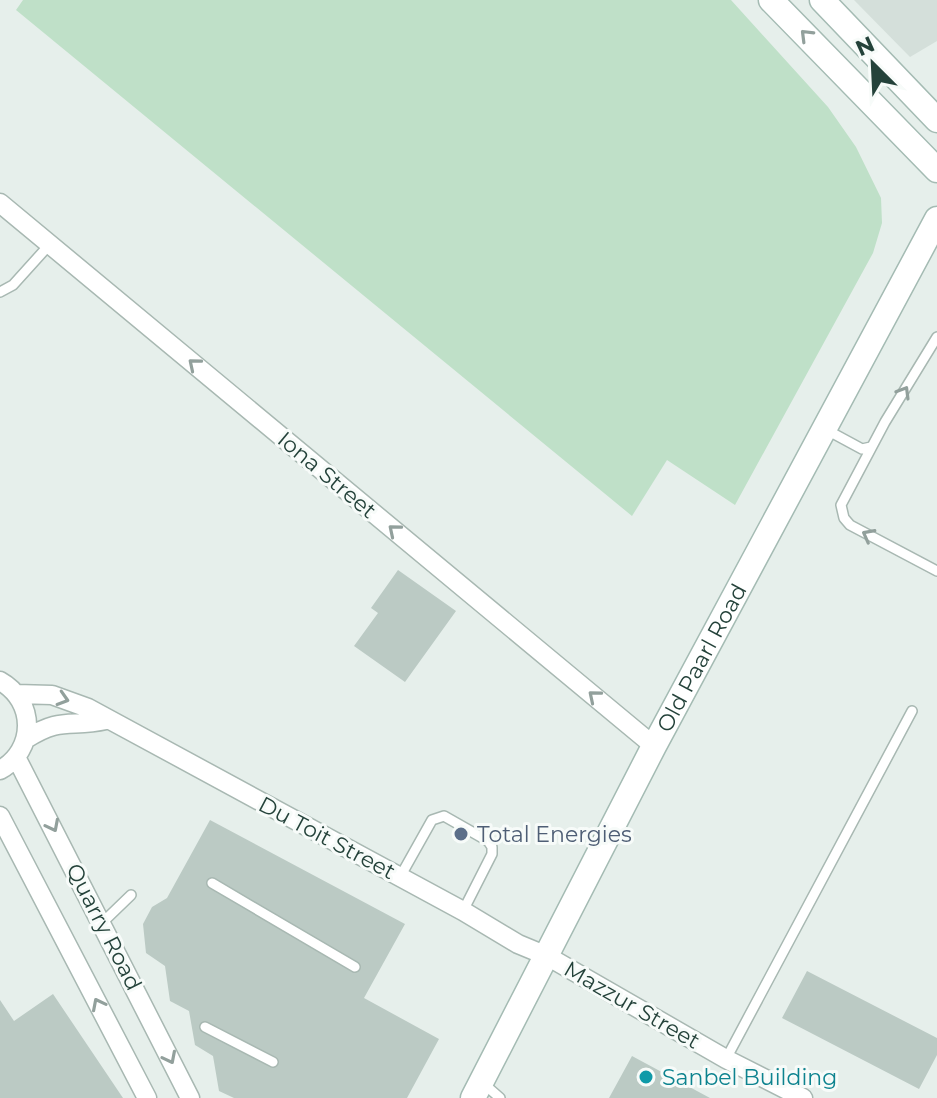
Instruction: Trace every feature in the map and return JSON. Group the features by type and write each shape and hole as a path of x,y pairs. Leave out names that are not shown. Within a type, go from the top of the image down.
{"main road":[{"path":"771,0 937,170"},
{"path":"822,0 937,120"},
{"name":"Old Paarl Road","path":"477,1090 654,746 937,219"}],"street":[{"name":"Iona Street","path":"0,203 654,746"},
{"path":"0,681 16,694 26,715 26,739 16,757 0,770"},
{"name":"Du Toit Street","path":"16,694 52,695 88,708 463,911 518,944 547,956"},
{"path":"26,739 59,723 106,720"},
{"name":"Quarry Road","path":"16,757 190,1098"},
{"name":"Quarry Road","path":"0,816 147,1098"},
{"name":"Mazzur Street","path":"547,956 726,1059 803,1098"}],"lane":[{"path":"0,292 13,285 50,244"},
{"path":"937,337 843,499 844,518 850,525 937,571"},
{"path":"825,429 862,449 871,447"},
{"path":"726,1059 912,711"},
{"path":"400,877 432,820 444,816 488,841 492,847 492,854 463,911"},
{"path":"212,883 355,967"},
{"path":"102,923 131,895"},
{"path":"205,1027 273,1062"},
{"path":"477,1090 500,1098"}],"shaded area":[{"path":"854,0 937,0 937,41 910,57"}],"green space":[{"path":"23,0 731,0 828,107 856,147 881,198 882,223 873,253 735,505 667,460 632,516 16,10"}],"building":[{"path":"398,570 456,611 405,682 354,646 378,613 371,608"},
{"path":"210,820 405,924 364,998 439,1039 407,1098 234,1098 219,1091 213,1056 195,1045 189,1011 170,1001 165,966 146,953 143,924 152,907 167,898"},
{"path":"807,971 937,1038 937,1055 919,1089 782,1018"},
{"path":"53,994 123,1098 0,1098 0,1000 14,1021"},
{"name":"Sanbel Building","path":"632,1056 710,1098 609,1098"}],"place":[{"name":"Total Energies","path":"461,834"},
{"name":"Sanbel Building","path":"646,1077"}]}
